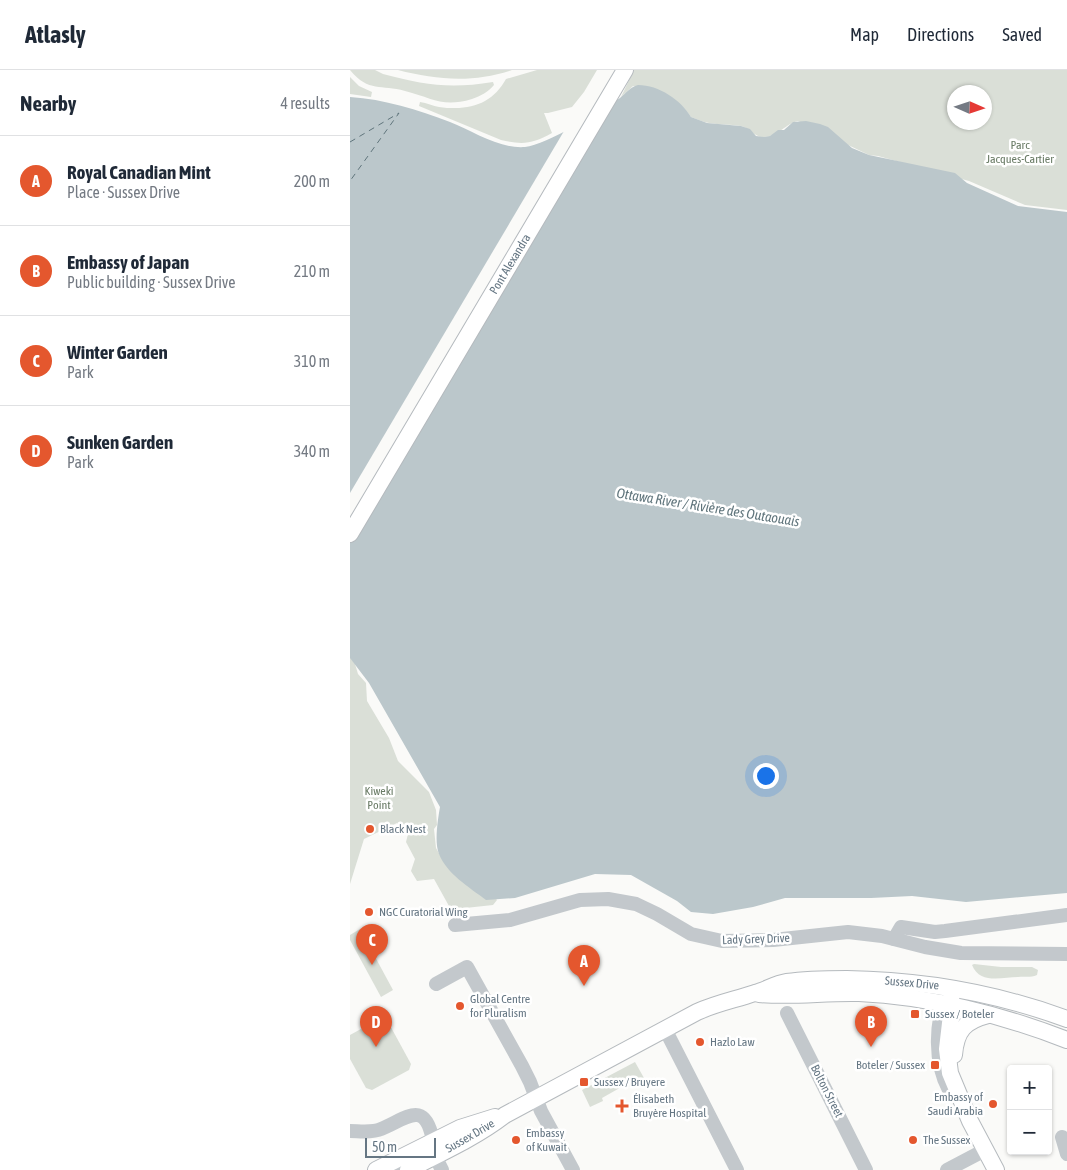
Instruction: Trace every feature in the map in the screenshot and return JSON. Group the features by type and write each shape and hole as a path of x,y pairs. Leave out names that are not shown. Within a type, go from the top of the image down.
{"main road":[{"path":"350,515 615,70"},
{"name":"Pont Alexandra","path":"350,534 625,70"},
{"name":"Sussex Drive","path":"408,1170 485,1130 505,1115 536,1098 710,1006 755,994 772,985 786,982 834,979 950,987 1001,998 1067,1019"},
{"path":"950,987 947,1005 947,1060 950,1073 970,1121 996,1170"},
{"name":"Sussex Drive","path":"755,994 860,993 904,997 989,1015 1066,1037"},
{"path":"959,1094 954,1056 957,1040 965,1025 989,1015"},
{"name":"Sussex Drive","path":"376,1170 436,1156"}],"street":[{"name":"Lady Grey Drive","path":"455,924 510,920 580,900 608,899 636,904 691,934 722,941 773,940 848,932 894,939 961,953 1067,954"},
{"path":"894,939 902,927 935,932 1067,915"},
{"path":"436,984 467,967 514,1051 530,1082 541,1110 573,1170"},
{"path":"947,1005 939,1034 940,1067 952,1096 970,1121"},
{"name":"Bolton Street","path":"787,1013 866,1170"},
{"path":"665,1029 736,1170"},
{"path":"350,1131 380,1130 404,1117 419,1115 428,1124 436,1156 421,1154 399,1166 397,1170"},
{"path":"1062,1137 1067,1154"},
{"path":"947,1170 985,1150"}],"green space":[{"path":"350,70 375,70 398,78 437,85 493,82 494,85 478,97 453,103 438,101 397,89 369,85"},
{"path":"398,70 512,70 484,77 455,79 426,76"},
{"path":"537,70 597,70 584,92 572,107 544,113 552,133 533,141 515,143 501,140 419,106 420,102 447,108 463,108 478,104 497,92 506,79"},
{"name":"Parc Jacques-Cartier","path":"634,70 1067,70 1067,210 1025,205 969,181 869,155 798,121 773,135 761,137 741,126 702,121 691,117 680,104 673,100 658,93 633,86 621,97"},
{"path":"350,77 359,86 372,92 371,97 350,94"},
{"name":"Kìwekì Point","path":"350,657 355,664 358,674 366,683 367,701 389,738 398,761 429,792 436,810 437,825 434,829 436,848 440,855 481,892 494,896 497,900 493,905 456,909 449,906 434,879 417,881 411,871 415,859 406,842 409,830 400,827 397,823 364,839 350,884"},
{"path":"360,929 393,990 381,997 350,940 350,935"},
{"path":"972,965 1001,967 1032,967 1038,970 1037,975 1032,976 986,978 976,971"},
{"path":"381,1018 387,1020 411,1064 409,1070 372,1090 366,1088 350,1059 350,1035"},
{"path":"635,1062 644,1078 627,1088 625,1085 602,1098 603,1101 590,1107 582,1090"}],"water":[{"name":"Ottawa River / Rivière des Outaouais","path":"638,85 654,88 669,95 691,117 707,123 741,126 750,129 756,136 764,137 770,136 778,130 784,130 793,122 806,121 820,124 828,127 852,148 869,155 955,173 967,183 1018,206 1067,212 1067,893 966,902 912,896 785,898 753,907 713,914 691,912 677,901 631,875 595,874 515,898 486,900 459,880 447,868 439,854 437,831 440,807 369,683 350,658 350,97 375,100 426,113 486,139 515,147 525,147 535,145 574,127"}],"pier":[{"path":"613,99 350,542 350,493 567,126"}],"ferry route":[{"path":"350,142 399,113 350,181"}],"place":[{"name":"Black Nest","path":"370,829"},
{"name":"NGC Curatorial Wing","path":"369,912"},
{"name":"Winter Garden","path":"372,965"},
{"name":"Royal Canadian Mint","path":"584,986"},
{"name":"Global Centre for Pluralism","path":"460,1006"},
{"name":"Sussex / Boteler","path":"915,1014"},
{"name":"Hazlo Law","path":"700,1042"},
{"name":"Sunken Garden","path":"376,1047"},
{"name":"Embassy of Japan","path":"871,1047"},
{"name":"Boteler / Sussex","path":"935,1065"},
{"name":"Sussex / Bruyere","path":"584,1082"},
{"name":"Embassy of Saudi Arabia","path":"993,1104"},
{"name":"Élisabeth Bruyère Hospital","path":"622,1106"},
{"name":"Embassy of Kuwait","path":"516,1140"},
{"name":"The Sussex","path":"913,1140"}]}
